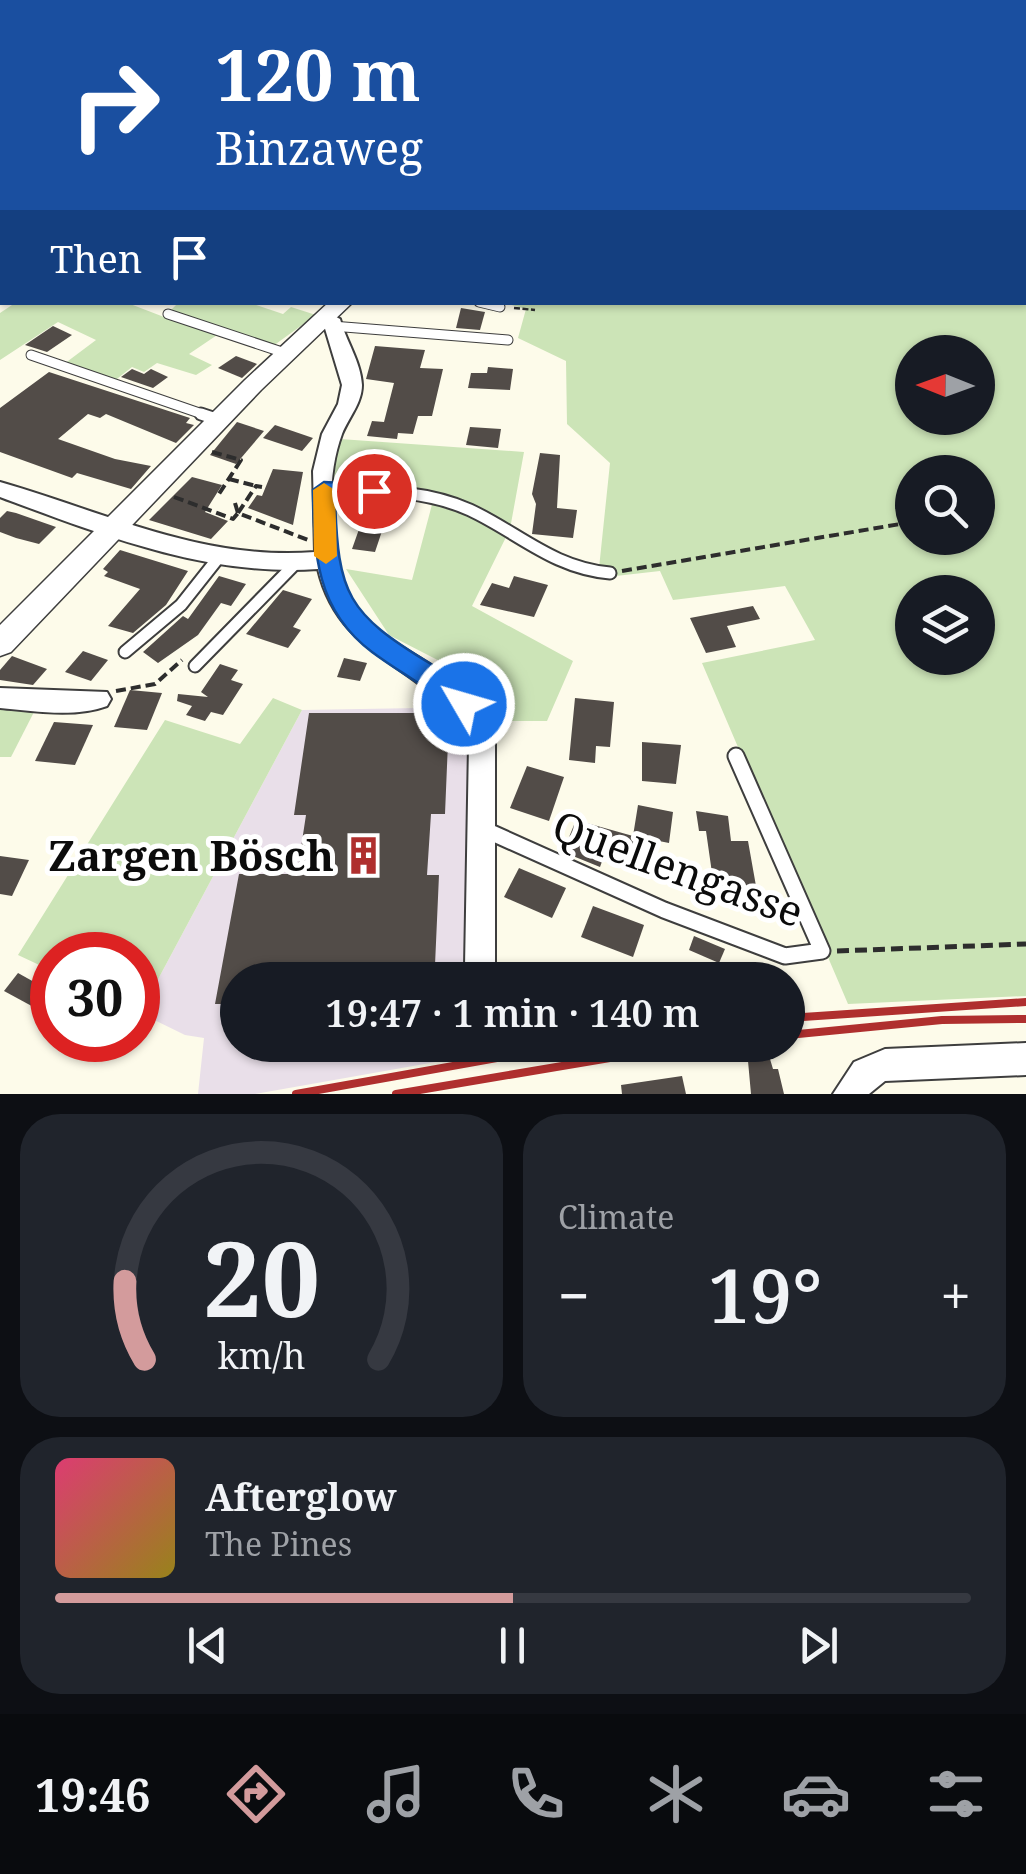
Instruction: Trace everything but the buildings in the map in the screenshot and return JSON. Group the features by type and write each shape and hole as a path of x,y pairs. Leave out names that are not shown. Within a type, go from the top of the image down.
{"street":[{"path":"0,644 285,353 333,315 353,386 331,436 319,551 350,618 464,704 482,744 480,962"},
{"path":"0,489 220,556 294,565 319,551"},
{"path":"0,698 54,702 98,698"},
{"path":"849,1094 865,1073 884,1065 1026,1059"}],"lane":[{"path":"492,305 500,307"},
{"path":"168,314 285,353"},
{"path":"333,315 508,340"},
{"path":"31,355 219,420"},
{"path":"324,490 432,498 469,510 524,547 566,569 610,573"},
{"path":"125,652 181,605 220,556"},
{"path":"194,666 278,586 294,565"},
{"name":"Quellengasse","path":"480,828 664,910 785,956 822,951 736,756"}],"path":[{"path":"500,307 535,310"},
{"path":"202,449 242,460 217,497"},
{"path":"160,491 233,519 259,487 228,479"},
{"path":"235,503 238,513 319,551"},
{"path":"610,573 895,525"},
{"path":"822,951 1026,944"}],"shaded area":[{"path":"478,707 484,721 490,962 220,962 220,1062 436,1062 255,1094 198,1094 204,1038 185,1035 160,1023 160,976 302,710"}],"green space":[{"path":"12,305 133,305 164,317 176,305 256,305 283,314 291,307 316,315 273,346 223,331 189,354 212,365 196,375 157,363 144,372 132,367 113,382 64,364 96,340 58,322 0,360 0,313"},
{"path":"512,305 1026,305 1026,996 848,1004 702,663 815,640 785,586 673,600 660,571 598,578 610,463 567,424 566,361 518,338 526,309"},
{"path":"340,439 524,452 510,529 472,606 573,661 547,721 484,721 478,691 457,670 389,635 346,569 412,580 434,497 335,486 333,458"},
{"path":"273,698 302,710 160,976 160,932 32,932 165,720 240,744"},
{"path":"0,704 34,712 11,757 0,757"},
{"path":"30,936 30,961 18,955"}],"railway":[{"path":"805,1017 1026,1002"},
{"path":"805,1033 942,1020 1026,1019"},
{"path":"296,1094 475,1062"},
{"path":"396,1094 586,1062"}],"slow traffic":[{"path":"324,490 326,556"}],"place":[{"name":"Zargen Bösch","path":"364,856"}],"route":[{"path":"374,491 324,490 326,560 340,602 350,618 380,645 442,683 464,704"}]}
